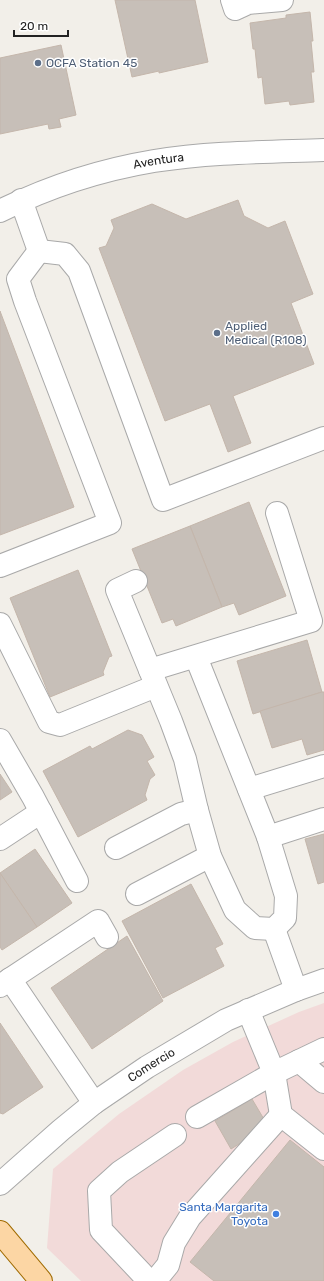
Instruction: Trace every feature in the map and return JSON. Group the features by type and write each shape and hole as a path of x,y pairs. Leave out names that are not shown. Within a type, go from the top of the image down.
{"main road":[{"path":"0,1232 41,1281"}],"street":[{"path":"232,0 235,10 248,3 282,0"},
{"name":"Aventura","path":"0,210 21,200 77,180 115,169 153,161 214,154 324,150"},
{"path":"21,200 39,251"},
{"path":"39,251 64,254 79,271 163,500 324,438"},
{"path":"0,566 110,523 25,301 18,279 39,251"},
{"path":"0,624 49,722 60,725 196,657 310,621 277,513"},
{"path":"136,581 117,590 185,759 210,856 235,910 255,928 274,929 285,918 286,896 268,837 196,657"},
{"path":"0,740 41,812 77,881"},
{"path":"249,789 324,766"},
{"path":"116,848 181,814 197,810"},
{"path":"0,839 41,812"},
{"path":"268,837 324,819"},
{"path":"137,894 210,856"},
{"path":"94,1102 5,983 98,921 107,936"},
{"path":"274,929 296,990"},
{"name":"Comercio","path":"0,1184 94,1102 147,1066 226,1020 296,990 324,980"},
{"path":"248,1010 274,1072 281,1115 324,1149"},
{"path":"197,1117 274,1072 324,1049"},
{"path":"299,1061 324,1082"},
{"path":"155,1281 168,1266 174,1243 190,1217 281,1115"},
{"path":"149,1281 101,1230 99,1191 120,1172 174,1135"}],"shaded area":[{"path":"324,1003 324,1281 81,1281 47,1248 53,1169 119,1114 183,1070 233,1042 299,1012"}],"building":[{"path":"115,0 195,0 208,62 159,73 159,71 132,77"},
{"path":"310,12 313,41 311,41 314,72 311,72 314,102 290,105 289,101 265,104 262,77 258,78 255,49 253,49 250,23 286,18 286,15"},
{"path":"61,45 76,115 59,119 61,127 49,129 48,124 0,134 0,58"},
{"name":"Applied Medical (R108)","path":"238,200 244,216 268,228 285,221 313,294 291,303 314,364 233,396 251,443 228,452 210,404 165,421 99,248 106,246 114,228 111,220 152,204 186,219"},
{"path":"0,311 74,507 0,535"},
{"path":"249,502 286,596 239,615 234,603 222,607 190,526"},
{"path":"190,526 222,607 176,626 173,619 162,623 132,549"},
{"path":"78,570 112,656 109,657 103,672 104,675 50,697 10,598"},
{"path":"307,640 322,692 253,714 237,661"},
{"path":"324,692 324,750 307,755 302,739 272,748 260,711"},
{"path":"128,730 142,735 154,757 147,761 155,775 150,779 145,795 147,800 78,837 43,771 90,746 92,749"},
{"path":"0,774 12,792 0,800"},
{"path":"324,834 324,882 318,884 305,839"},
{"path":"35,849 72,903 37,927 0,873"},
{"path":"0,873 37,927 2,950 0,947"},
{"path":"191,884 223,944 215,948 224,966 163,998 122,921"},
{"path":"127,936 163,1001 92,1049 51,988"},
{"path":"0,1023 43,1087 3,1114 0,1113"},
{"path":"252,1099 268,1126 231,1149 215,1121"},
{"name":"Santa Margarita Toyota","path":"290,1140 324,1167 324,1281 214,1281 190,1262"}],"place":[{"name":"OCFA Station 45","path":"38,63"},
{"name":"Applied Medical (R108)","path":"217,333"},
{"name":"Santa Margarita Toyota","path":"276,1214"}]}
